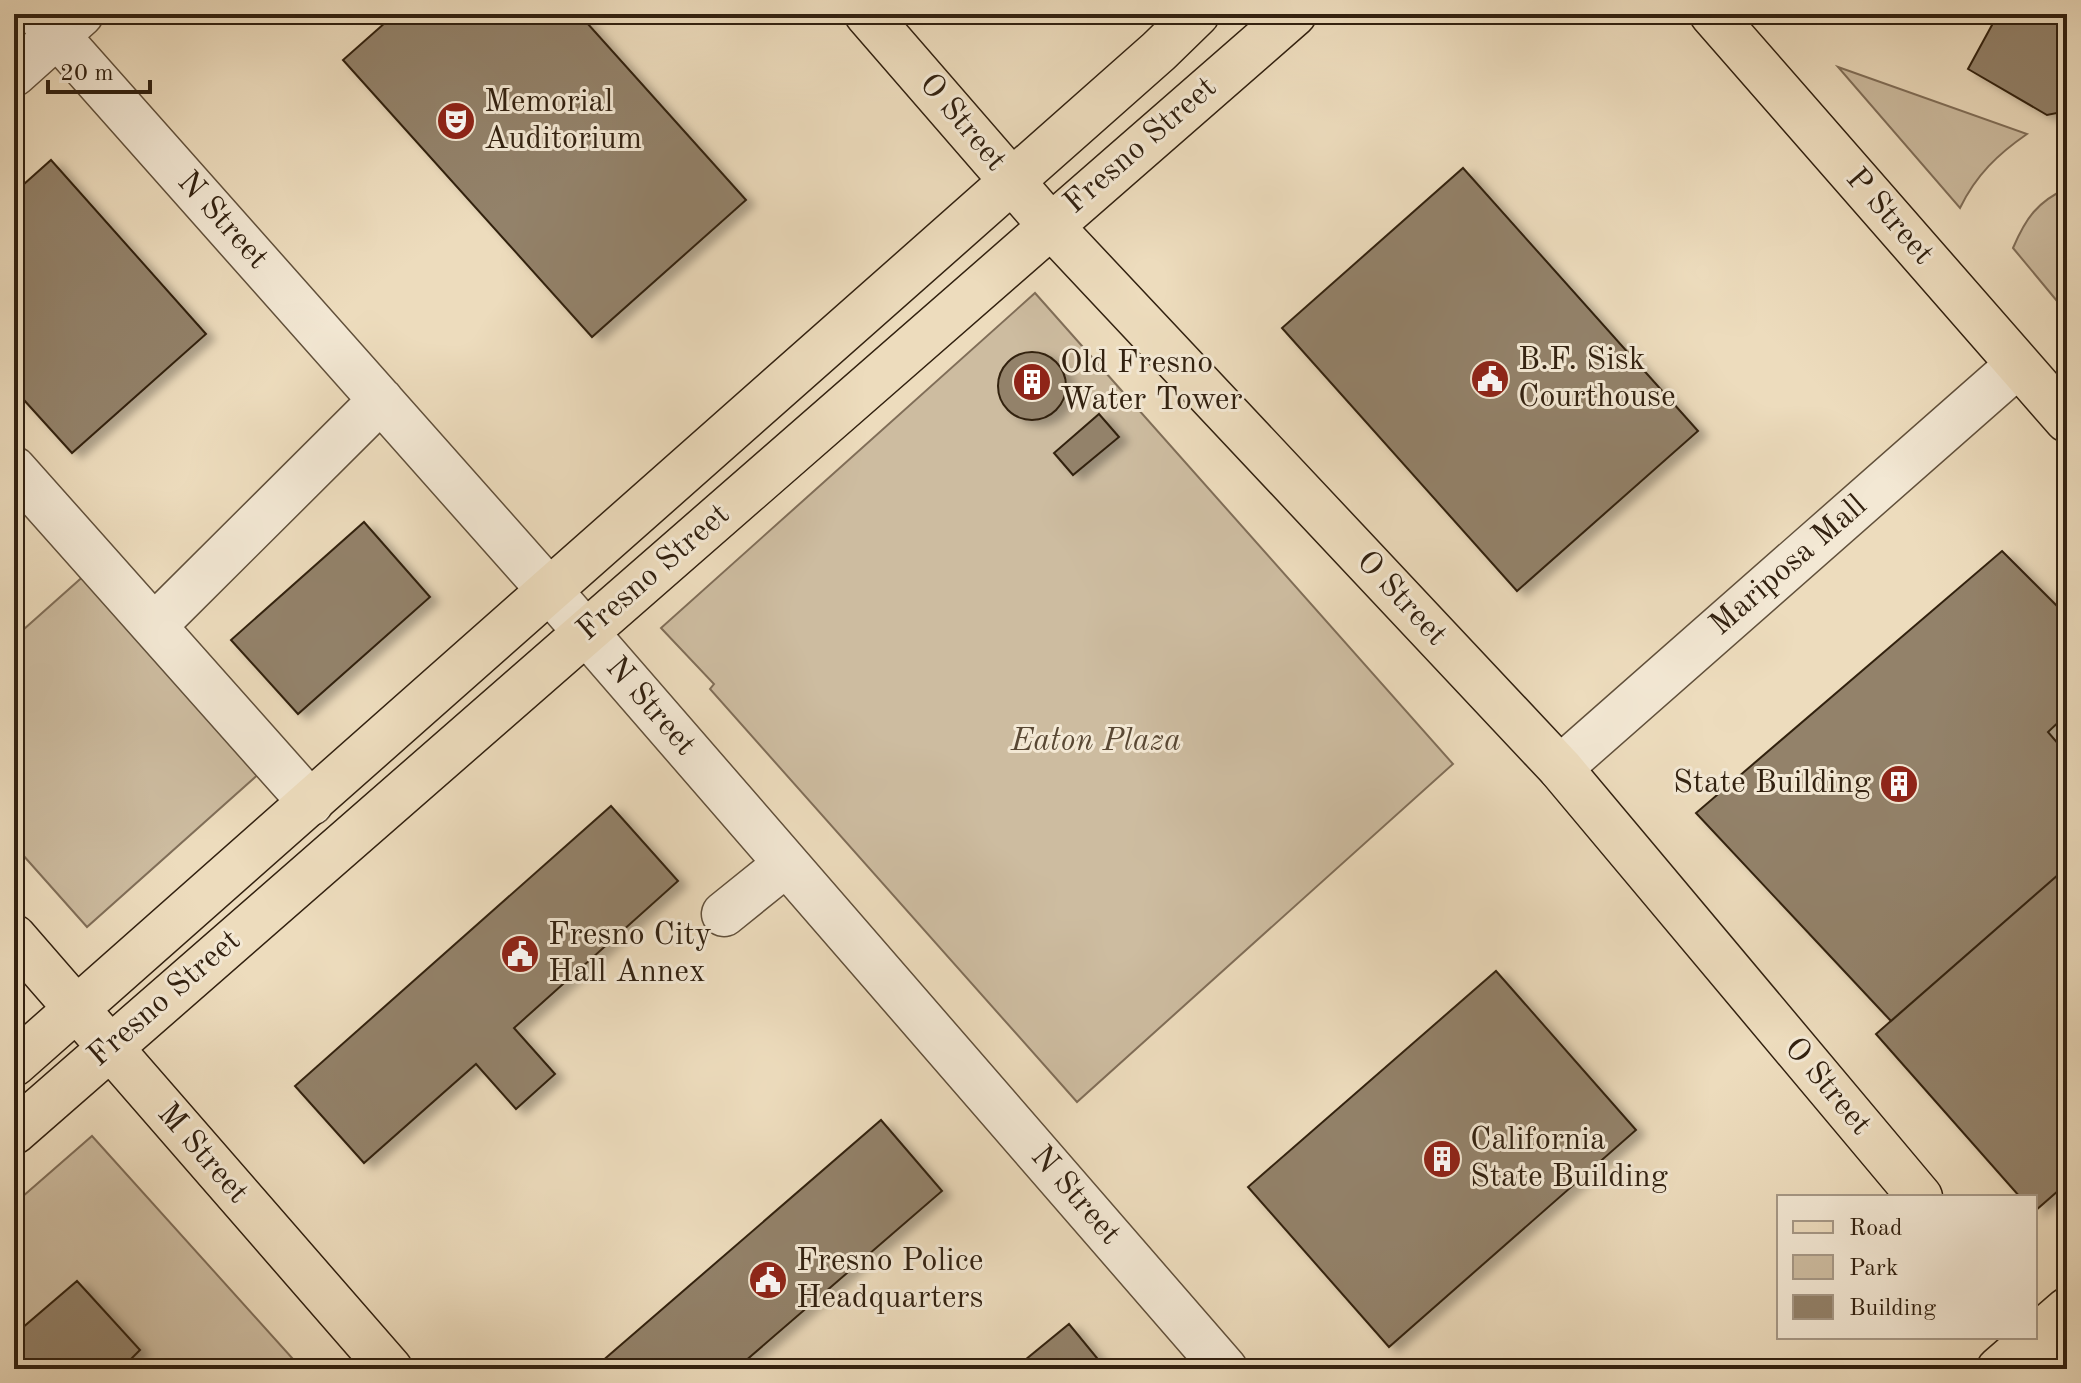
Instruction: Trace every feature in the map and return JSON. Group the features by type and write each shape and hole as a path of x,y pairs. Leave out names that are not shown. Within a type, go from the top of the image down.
{"main road":[{"name":"O Street","path":"867,14 1050,225 1560,768 1918,1195"},
{"name":"Fresno Street","path":"14,1064 1159,51 1197,14"},
{"name":"Fresno Street","path":"14,1132 1294,14"},
{"name":"P Street","path":"1712,14 2067,420"},
{"name":"M Street","path":"14,937 390,1369"},
{"path":"2046,1327 2066,1369"},
{"path":"1999,1369 2033,1339"}],"street":[{"path":"14,74 59,21"},
{"name":"N Street","path":"59,21 381,400 1225,1369"},
{"name":"Mariposa Mall","path":"1560,768 2018,365"},
{"path":"154,626 381,400"},
{"path":"14,469 311,803"},
{"path":"724,914 786,864"}],"green space":[{"path":"1838,67 2027,134 1989,166 1960,208"},
{"path":"2067,188 2067,293 2057,301 2013,248 2034,212"},
{"name":"Eaton Plaza","path":"1035,293 1453,764 1077,1102 710,689 714,684 661,628"},
{"path":"87,573 261,772 87,927 14,845 14,638"},
{"path":"92,1136 302,1369 14,1369 14,1204"}],"building":[{"path":"395,14 579,14 746,200 592,337 343,60"},
{"path":"1998,14 2067,14 2067,111 2047,115 1968,69"},
{"path":"51,160 206,334 72,453 14,389 14,193"},
{"name":"B.F. Sisk Courthouse","path":"1463,168 1698,431 1517,591 1282,328"},
{"name":"Old Fresno Water Tower","path":"1025,352 1039,352 1051,357 1061,367 1066,386 1061,405 1051,415 1039,420 1025,420 1013,415 1003,405 998,393 998,379 1003,367 1013,357"},
{"path":"1099,414 1119,437 1073,475 1054,453"},
{"path":"364,522 430,597 298,714 231,640"},
{"name":"State Building","path":"2002,551 2067,616 2067,714 2048,732 2067,754 2067,867 1891,1021 1696,813"},
{"name":"Fresno City Hall Annex","path":"611,806 678,881 514,1028 555,1074 516,1109 476,1064 364,1163 295,1086"},
{"path":"2067,867 2067,1183 2037,1209 2037,1195 2018,1195 1876,1034"},
{"name":"California State Building","path":"1496,971 1636,1130 1389,1347 1248,1187"},
{"name":"Fresno Police Headquarters","path":"881,1120 942,1191 736,1369 593,1369"},
{"path":"77,1281 140,1350 121,1369 14,1369 14,1335"},
{"path":"1069,1324 1106,1369 1014,1369"}],"place":[{"name":"Memorial Auditorium","path":"456,121"},
{"name":"B.F. Sisk Courthouse","path":"1490,379"},
{"name":"Old Fresno Water Tower","path":"1032,382"},
{"name":"State Building","path":"1899,784"},
{"name":"Fresno City Hall Annex","path":"520,954"},
{"name":"California State Building","path":"1442,1159"},
{"name":"Fresno Police Headquarters","path":"768,1280"}]}
